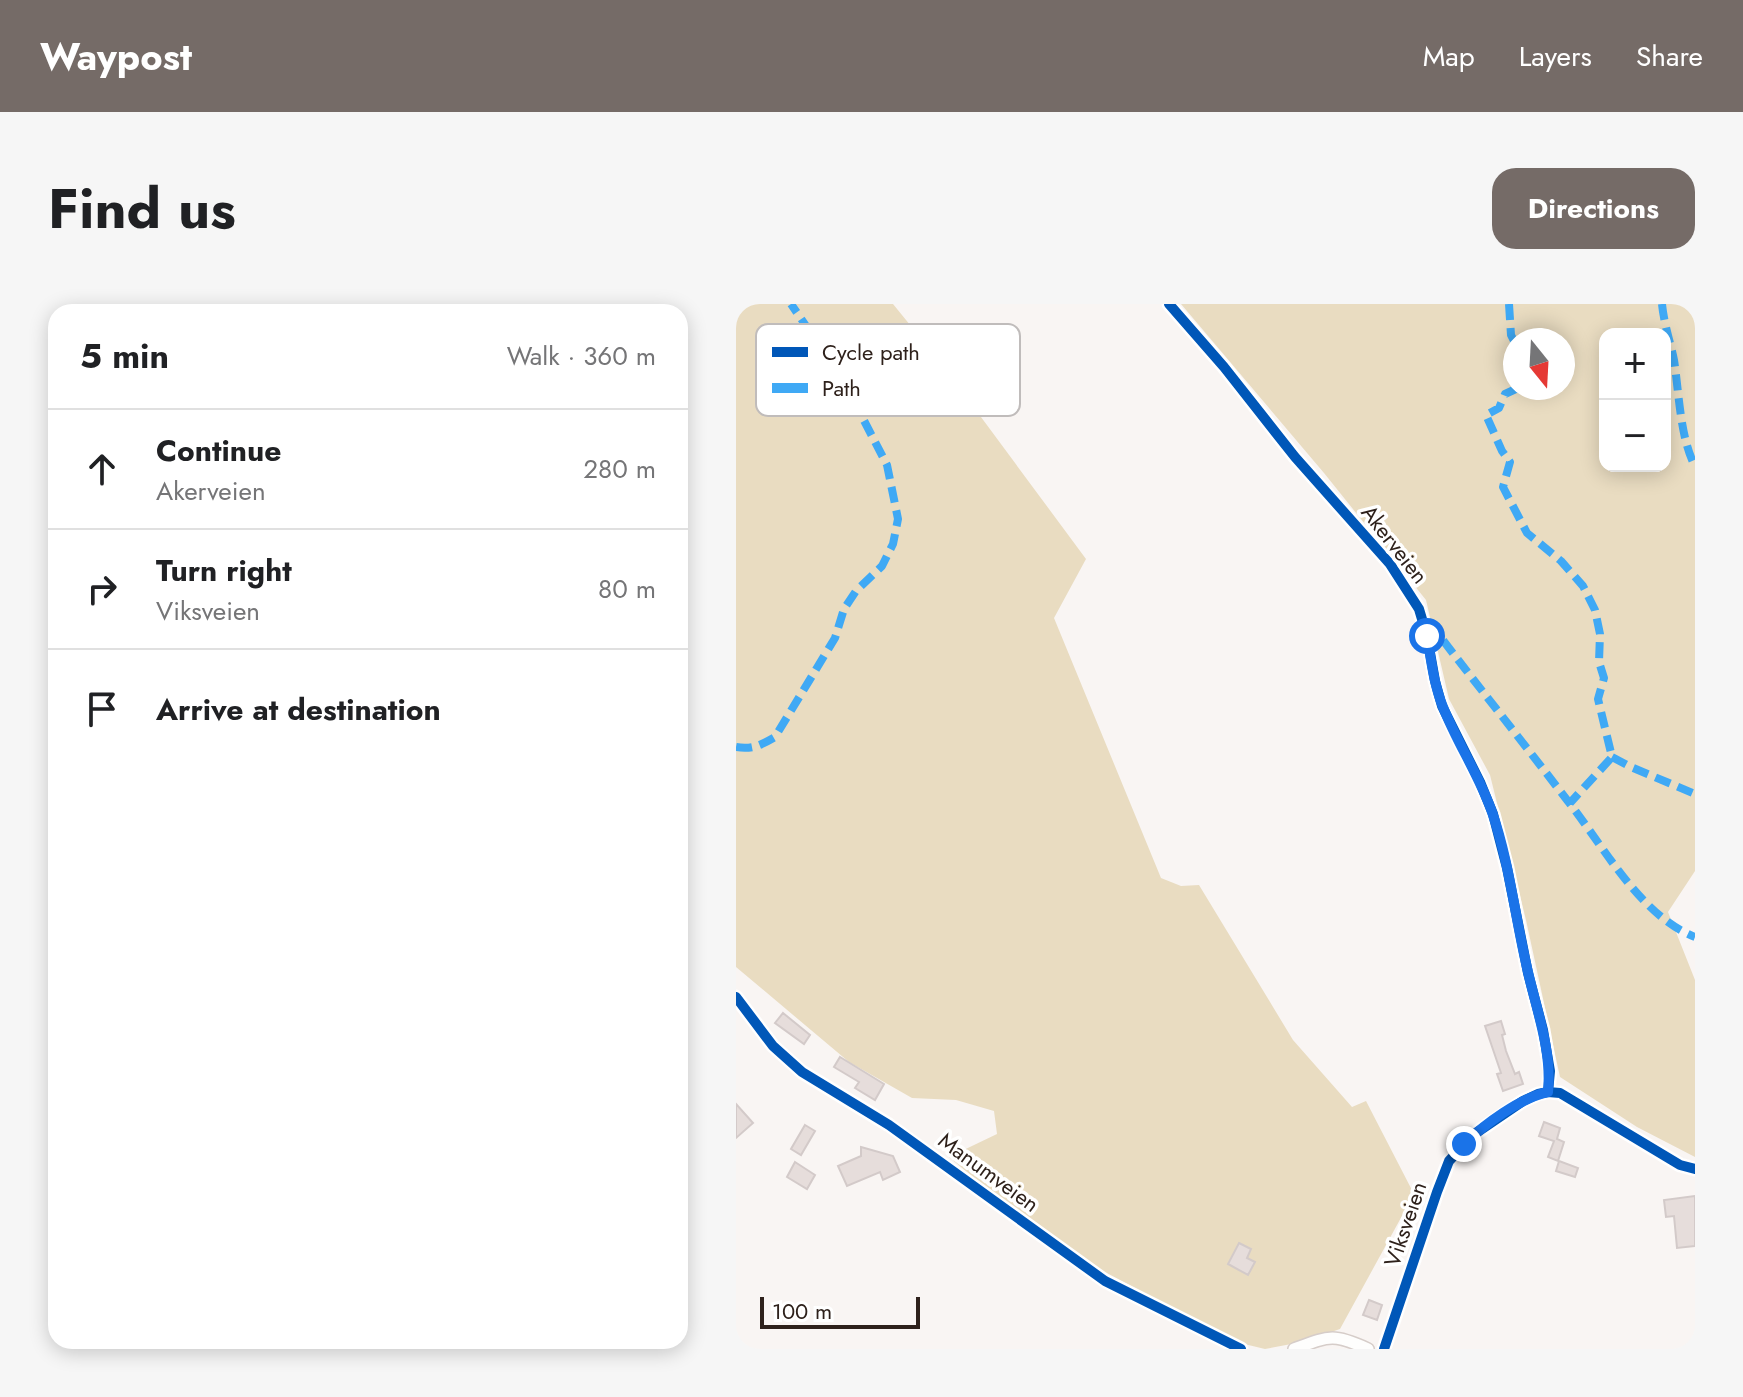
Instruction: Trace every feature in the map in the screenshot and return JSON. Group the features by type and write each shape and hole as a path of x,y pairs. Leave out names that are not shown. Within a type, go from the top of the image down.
{"street":[{"name":"Akerveien","path":"1169,304 1224,367 1295,457 1390,564 1419,609 1442,706 1493,814 1543,1030 1550,1071 1548,1092"},
{"name":"Manumveien","path":"736,997 773,1046 802,1072 889,1125 1105,1281 1241,1349"},
{"path":"1548,1092 1560,1093 1680,1165 1695,1169"},
{"name":"Viksveien","path":"1384,1349 1449,1161 1473,1135 1494,1120 1523,1101 1548,1092"},
{"path":"1294,1349 1331,1337 1349,1340 1368,1349"}],"shaded area":[{"path":"736,304 893,304 909,324 756,324 756,416 980,416 1086,559 1054,618 1161,878 1181,886 1199,885 1293,1040 1352,1107 1366,1101 1414,1194 1340,1329 1302,1342 1265,1349 1236,1342 1103,1271 1022,1218 949,1157 997,1134 994,1111 956,1100 912,1098 849,1062 736,967"},
{"path":"1181,304 1695,304 1695,871 1668,912 1695,980 1695,1157 1637,1127 1560,1077 1490,775 1449,699 1426,600 1324,473"}],"building":[{"path":"783,1013 810,1035 804,1044 775,1023"},
{"path":"1501,1021 1506,1051 1515,1074 1519,1072 1523,1084 1503,1091 1497,1074 1501,1073 1485,1026"},
{"path":"840,1057 884,1084 875,1100 855,1088 859,1082 834,1067"},
{"path":"736,1104 753,1123 736,1138"},
{"path":"1544,1122 1560,1128 1557,1139 1564,1142 1558,1161 1548,1157 1554,1141 1539,1136"},
{"path":"805,1125 815,1131 801,1155 791,1149"},
{"path":"861,1147 893,1156 900,1172 883,1180 880,1172 847,1186 838,1166 861,1156"},
{"path":"1559,1161 1578,1168 1575,1177 1556,1171"},
{"path":"795,1162 815,1175 807,1189 787,1177"},
{"path":"1695,1196 1695,1246 1677,1248 1674,1216 1666,1217 1664,1200"},
{"path":"1239,1243 1251,1249 1247,1258 1255,1262 1248,1275 1228,1264"},
{"path":"1369,1300 1382,1305 1377,1320 1363,1315"}],"marked path":[{"path":"791,304 805,324"},
{"path":"1509,304 1511,328"},
{"path":"1662,304 1674,360 1683,429 1695,466"},
{"path":"1503,399 1499,408 1486,415 1510,462 1503,487 1527,533 1561,561 1583,586 1595,610 1600,634 1599,662 1604,678 1598,699 1612,757 1570,803"},
{"path":"736,747 756,746 775,737 835,638 844,609 856,591 882,566 893,544 898,519 887,465 862,416"},
{"path":"1427,623 1567,800 1624,878 1657,913 1695,937"},
{"path":"1612,757 1695,794"}],"cycle path":[{"path":"1169,304 1224,367 1295,457 1390,564 1419,609 1442,706 1493,814 1543,1030 1550,1071 1548,1092"},
{"path":"736,997 773,1046 802,1072 889,1125 1105,1281 1241,1349"},
{"path":"1384,1349 1449,1161 1473,1135 1523,1101 1538,1094 1560,1093 1680,1165 1695,1169"}],"route":[{"path":"1427,636 1442,706 1493,814 1550,1071 1548,1092 1523,1101 1464,1144"}]}
